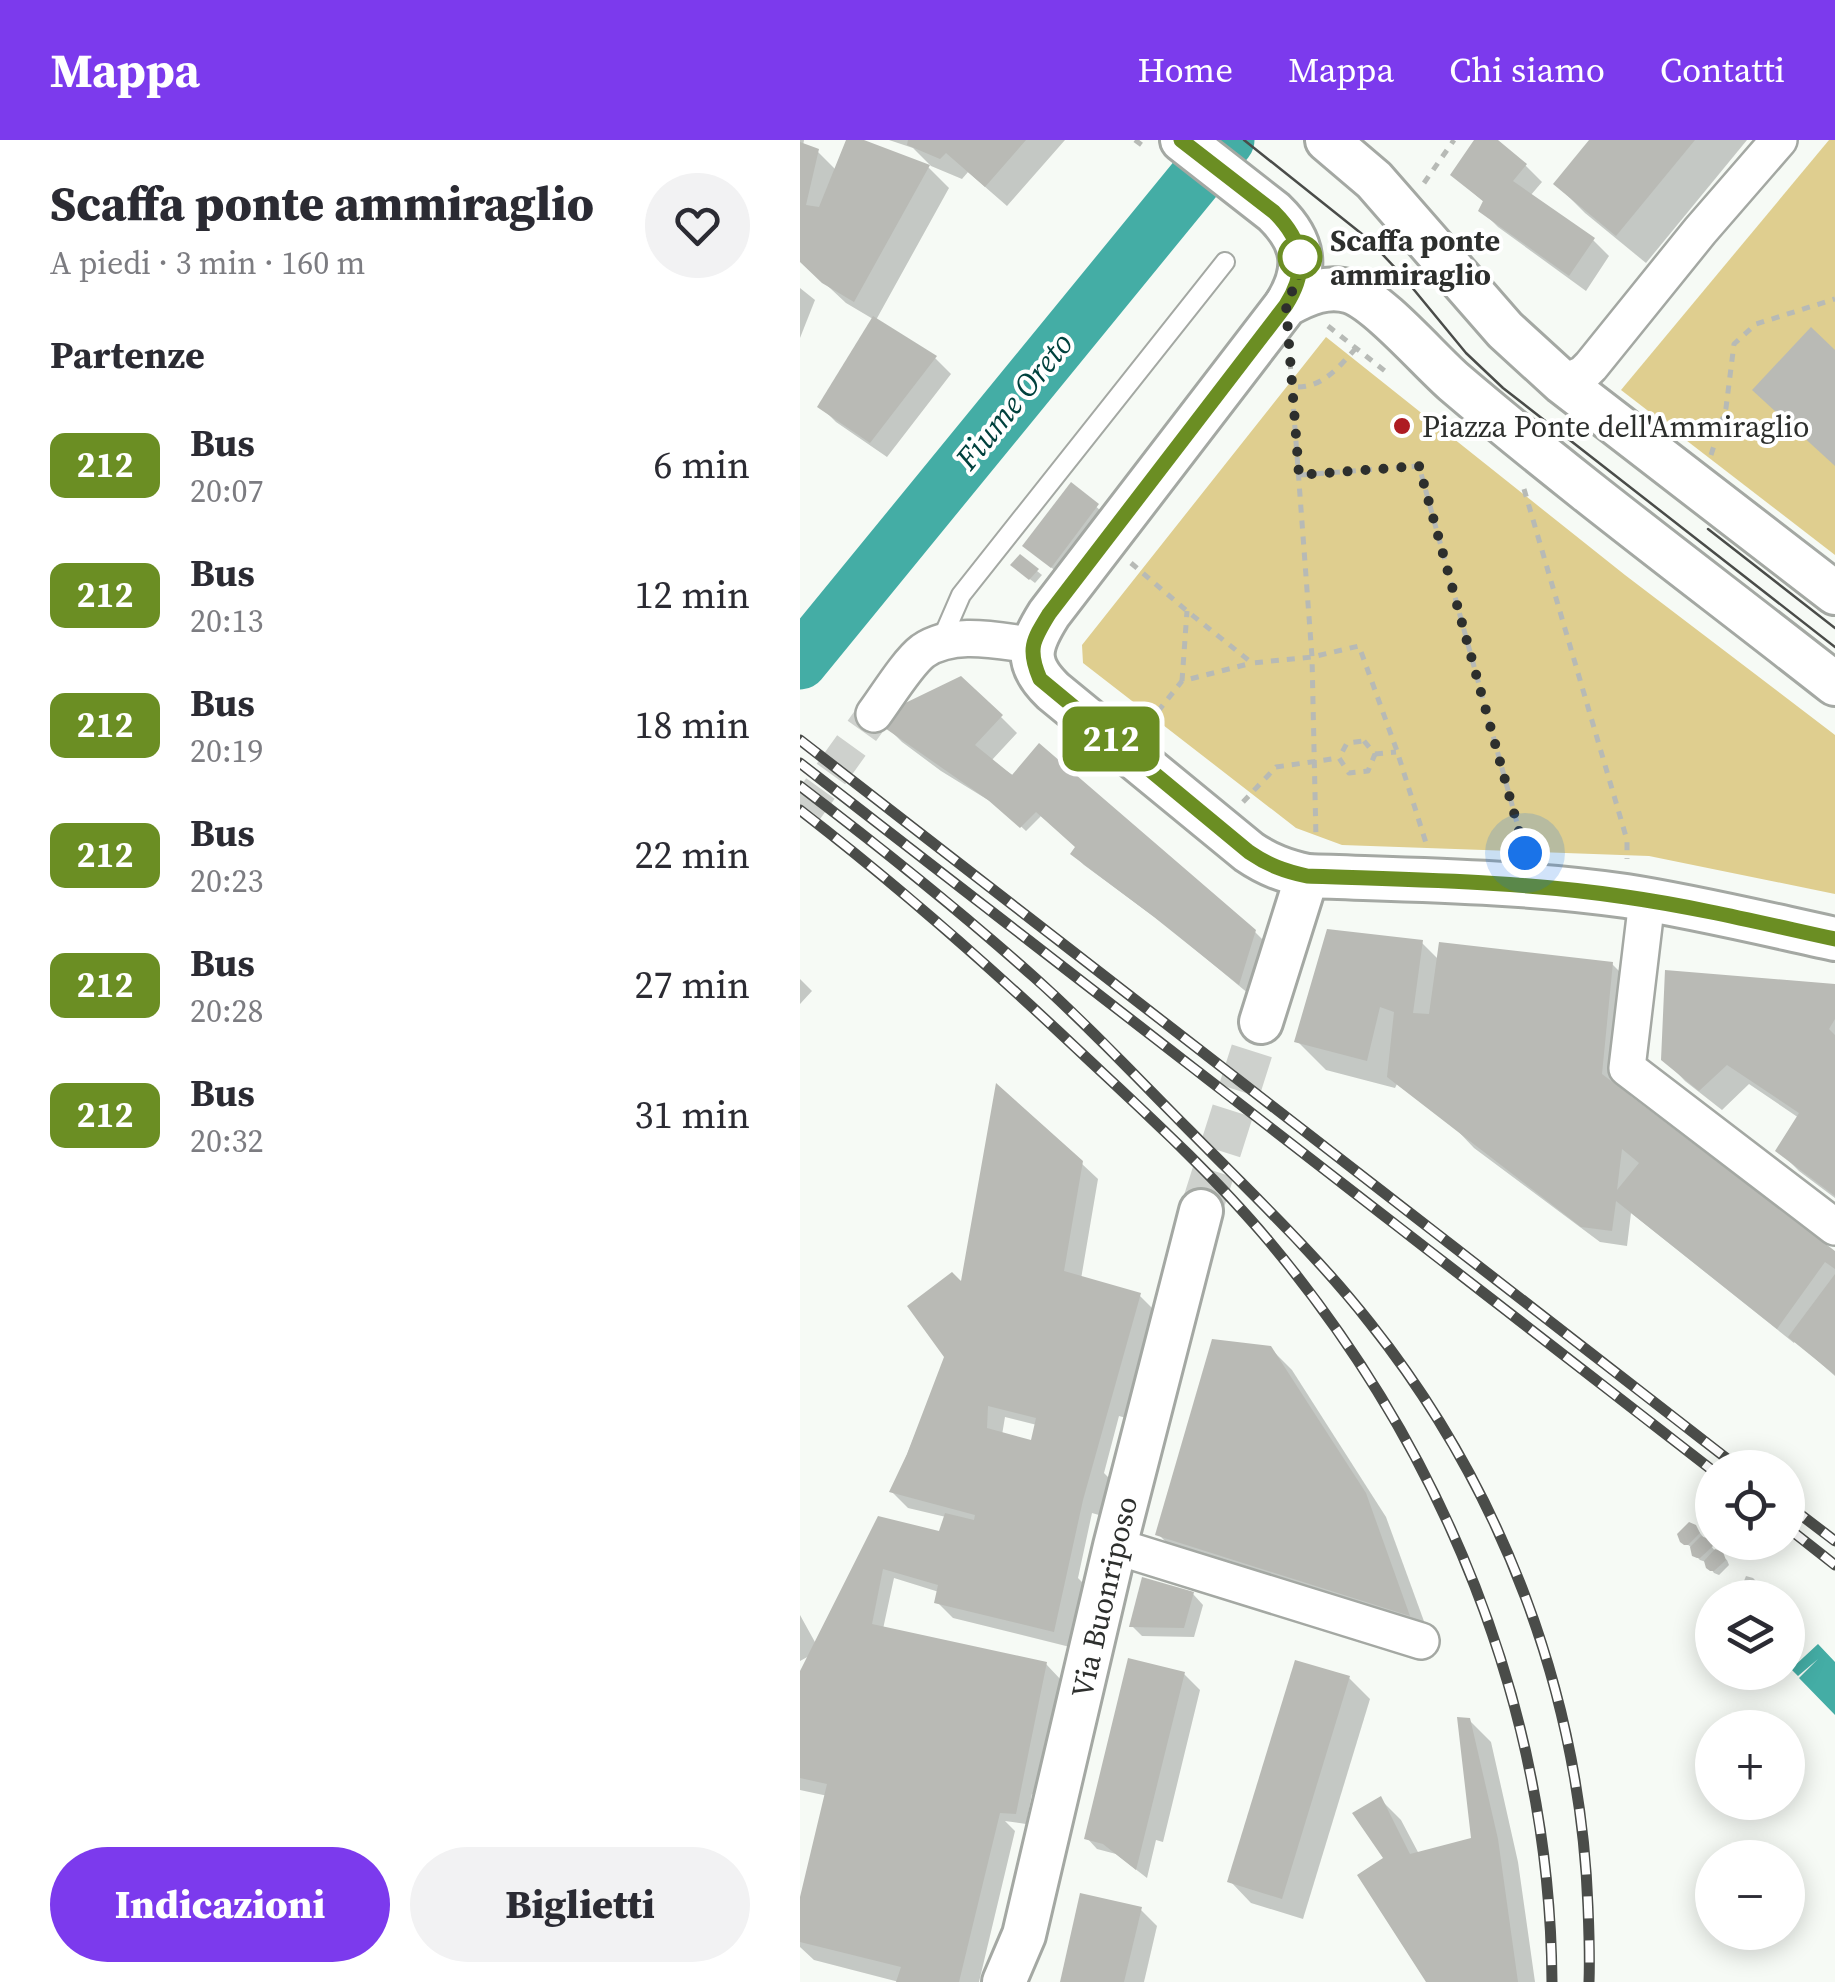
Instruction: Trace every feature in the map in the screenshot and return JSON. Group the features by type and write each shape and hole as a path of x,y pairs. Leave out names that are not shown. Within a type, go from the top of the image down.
{"street":[{"path":"1182,140 1288,226 1300,257 1302,312"},
{"path":"1486,408 1508,411 1544,390 1584,374 1779,140"},
{"path":"1328,141 1374,180 1505,330 1563,382 1835,593"},
{"path":"1835,684 1486,408 1369,303 1353,292 1336,289 1318,291 1107,541 1049,614 1032,645 1040,679 1220,828 1265,863 1282,871 1307,876 1638,887 1835,938"},
{"path":"874,714 921,652 941,643 969,638 1032,645"},
{"path":"1262,1022 1307,876"},
{"path":"1638,887 1626,1068 1835,1226"},
{"name":"Via Buonriposo","path":"1004,1982 1024,1935 1115,1546 1201,1212"},
{"path":"1115,1546 1421,1640"}],"lane":[{"path":"941,643 962,595 1225,262"}],"path":[{"path":"1420,190 1454,140"},
{"path":"1689,480 1713,452 1726,408 1734,344 1756,324 1835,299"},
{"path":"1302,312 1400,382"},
{"path":"1298,387 1308,387 1327,377 1356,348"},
{"path":"1279,370 1290,355 1316,762 1316,846 1307,876"},
{"path":"1299,475 1419,466 1525,853"},
{"path":"1534,523 1638,887"},
{"path":"1107,541 1252,663"},
{"path":"1127,752 1182,681 1186,611"},
{"path":"1182,681 1252,663 1312,657 1359,646 1398,752 1438,881"},
{"path":"1339,758 1346,742 1364,740 1374,754"},
{"path":"1374,754 1398,752"},
{"path":"1339,758 1350,773 1368,772 1374,754"},
{"path":"1220,828 1276,767 1339,758"}],"shaded area":[{"path":"1829,140 1835,140 1835,555 1621,390"},
{"path":"1326,337 1625,575 1835,735 1835,894 1649,856 1342,845 1296,828 1083,663 1082,645"}],"water":[{"path":"1818,1644 1835,1662 1835,1715 1805,1684 1805,1672 1818,1659 1805,1670 1805,1656"}],"building":[{"path":"846,140 864,140 930,165 854,302 822,283 800,262 800,142 819,149 806,205 819,207"},
{"path":"908,140 1026,140 985,187 946,153 940,159 907,145"},
{"path":"1474,140 1498,140 1527,164 1513,181 1595,238 1569,276 1478,211 1483,201 1450,175"},
{"path":"1589,140 1695,140 1616,236 1553,184"},
{"path":"873,316 937,356 870,443 817,407"},
{"path":"1811,327 1835,350 1835,466 1752,390"},
{"path":"1071,482 1099,504 1051,568 1022,546"},
{"path":"1020,554 1039,569 1029,580 1010,565"},
{"path":"961,676 1003,715 975,745 1012,775 1039,743 1256,930 1239,985 1070,854 1075,847 1036,812 1020,828 988,800 882,726 899,706"},
{"path":"1327,929 1423,940 1413,1013 1429,1014 1439,942 1613,962 1602,1074 1835,1251 1835,1269 1825,1262 1777,1329 1616,1201 1612,1231 1581,1227 1387,1077 1394,1012 1380,1007 1367,1061 1294,1042","holes":["1622,1149 1639,1163 1617,1190"]},
{"path":"1665,970 1835,984 1835,1019 1829,1029 1835,1035 1835,1196 1775,1151 1799,1113 1727,1065 1699,1091 1661,1060"},
{"path":"996,1083 1083,1161 1064,1271 1141,1293 1083,1500 1054,1632 934,1603 938,1585 883,1569 872,1624 1047,1662 1016,1814 1000,1813 959,1982 896,1982 901,1967 800,1942 800,1897 827,1784 800,1778 800,1671 878,1516 939,1531 945,1513 974,1520 975,1515 889,1492 944,1357 907,1306 952,1272 961,1281","holes":["988,1406 1036,1418 1031,1440 987,1428"]},
{"path":"1835,1274 1835,1375 1788,1337"},
{"path":"1212,1339 1271,1346 1366,1493 1410,1616 1155,1535"},
{"path":"1689,1522 1695,1525 1695,1538 1688,1545 1680,1542 1677,1534"},
{"path":"1726,1560 1714,1571 1706,1568 1704,1561"},
{"path":"1142,1577 1194,1592 1184,1628 1129,1627"},
{"path":"1128,1658 1185,1672 1136,1870 1103,1844 1084,1839"},
{"path":"1295,1660 1350,1676 1282,1899 1227,1882"},
{"path":"1457,1717 1470,1718 1498,1839 1518,1982 1426,1982 1357,1875 1383,1858 1352,1813 1381,1796 1410,1854 1471,1838"},
{"path":"1080,1893 1142,1907 1124,1982 1060,1982"}],"waterway":[{"name":"Fiume Oreto","path":"800,662 1227,140"}],"tunnel":[{"path":"800,817 874,714"},
{"path":"1201,1211 1261,1022"}],"tram line":[{"path":"1244,140 1367,238 1466,353 1503,388 1835,647"},
{"path":"1708,529 1835,628"}],"railway":[{"path":"800,740 1716,1450"},
{"path":"800,763 1695,1457"},
{"path":"800,786 948,903 1074,1014 1305,1248 1370,1323 1417,1387 1459,1454 1495,1525 1526,1597 1550,1672 1569,1749 1582,1828 1589,1982"},
{"path":"800,810 975,955 1199,1165 1268,1240 1330,1321 1386,1405 1434,1494 1475,1586 1507,1681 1531,1779 1546,1880 1552,1982"},
{"path":"1805,1518 1835,1541"},
{"path":"1805,1541 1835,1565"}],"bus line":[{"name":"212","path":"1181,140 1288,226 1297,242 1299,276 1286,305 1049,614 1032,645 1040,679 1249,852 1282,871 1307,876 1526,885 1603,894 1835,939"}],"place":[{"name":"Scaffa ponte ammiraglio","path":"1300,257"},
{"name":"Piazza Ponte dell'Ammiraglio","path":"1402,426"}],"route":[{"path":"1300,257 1299,276 1286,305 1299,475 1419,466 1525,853"}]}
